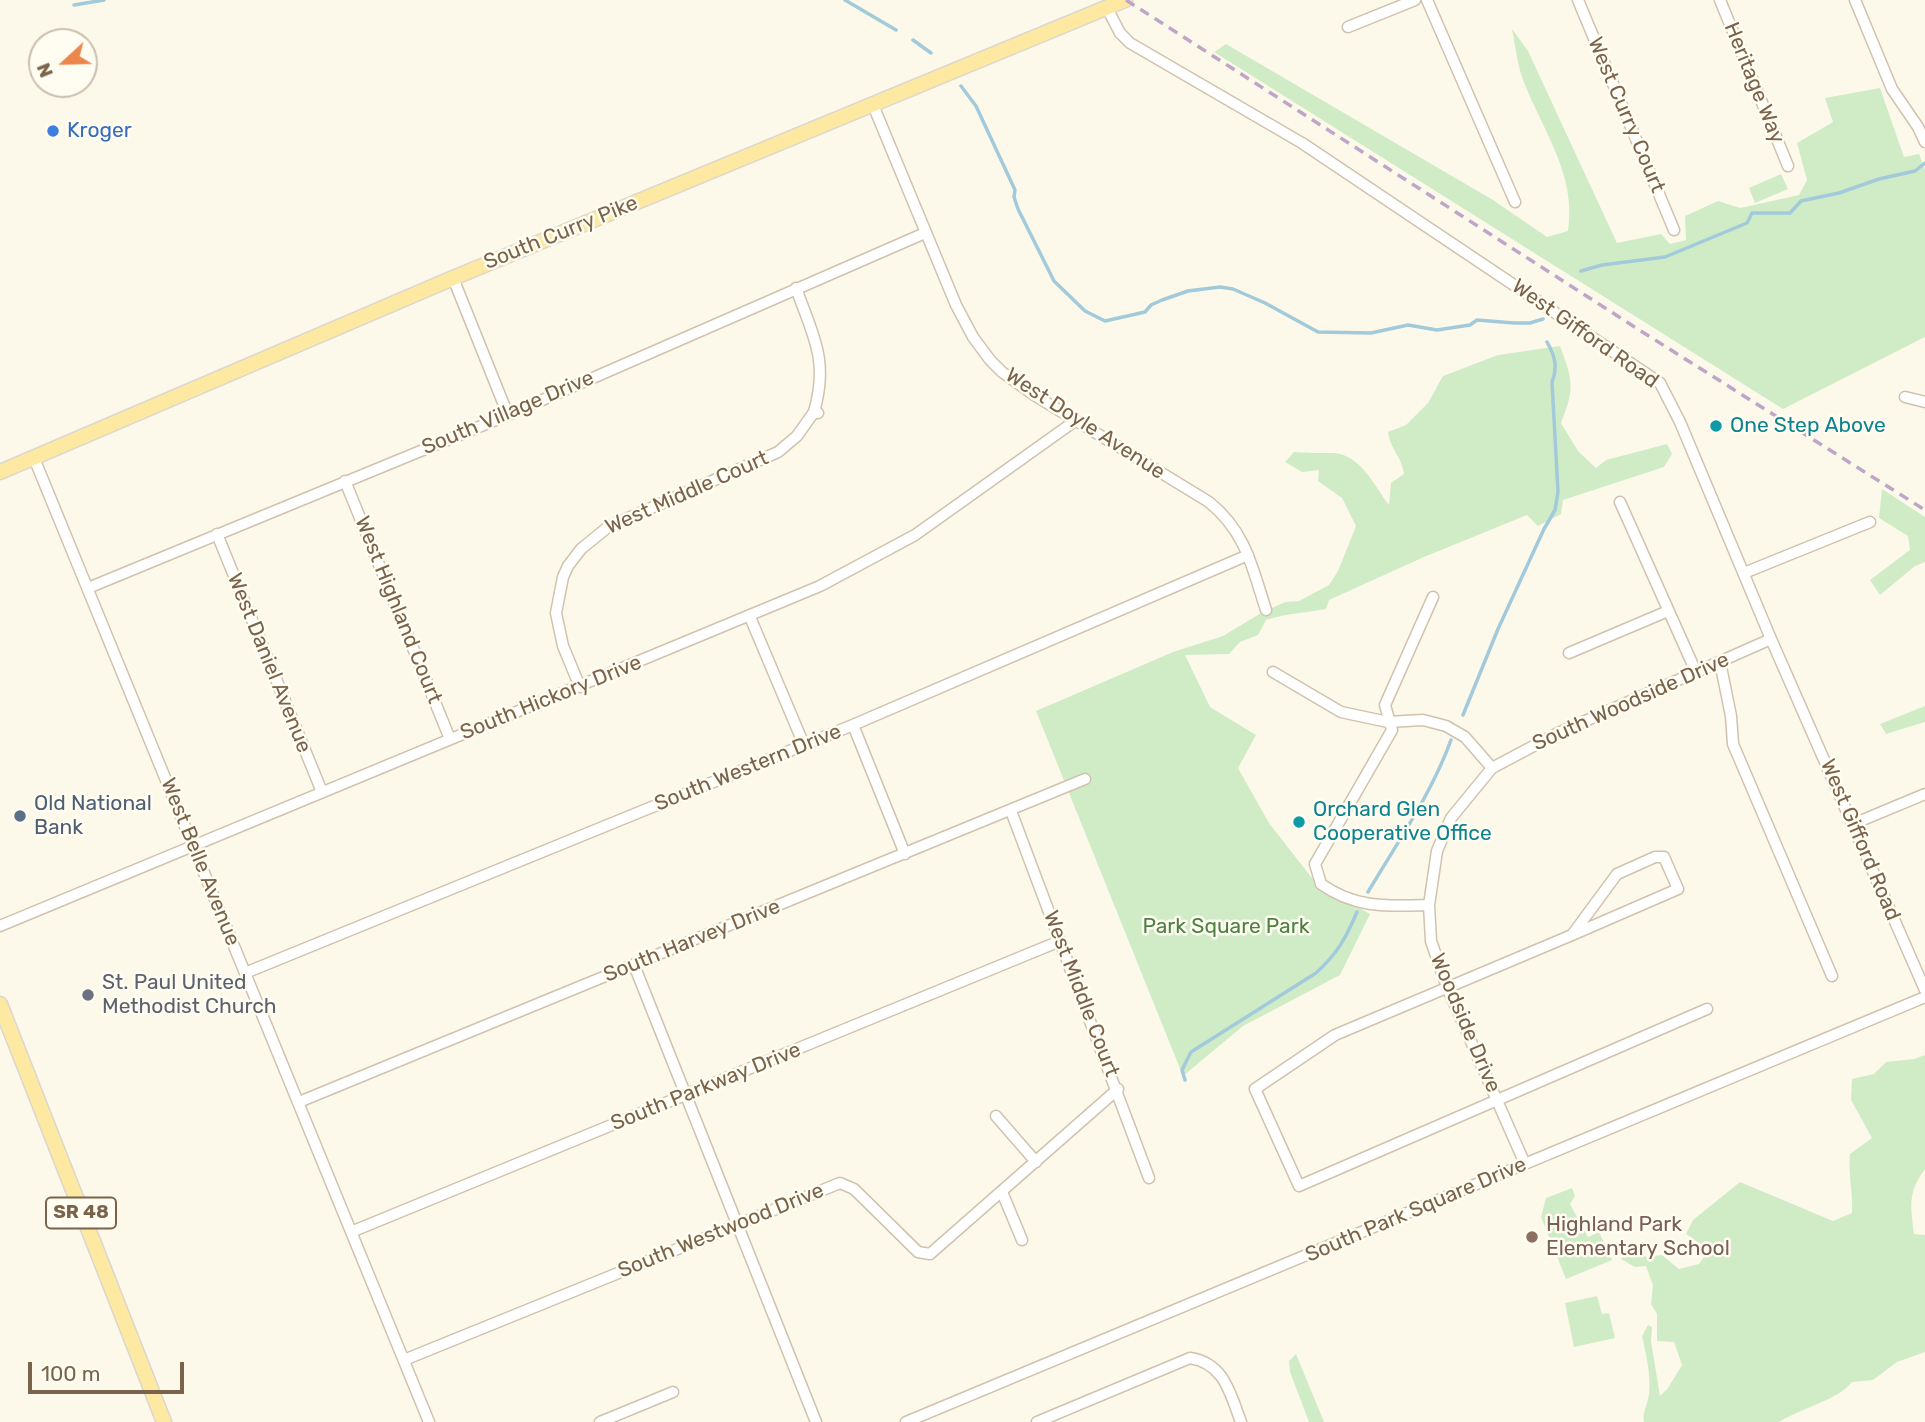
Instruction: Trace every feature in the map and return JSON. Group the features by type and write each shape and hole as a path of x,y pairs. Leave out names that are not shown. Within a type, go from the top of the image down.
{"main road":[{"name":"South Curry Pike","path":"0,472 453,278 1125,0"},
{"name":"SR 48","path":"1,1010 164,1422"}],"street":[{"path":"1348,27 1416,0"},
{"path":"1427,0 1515,202"},
{"name":"West Curry Court","path":"1578,0 1674,230"},
{"name":"Heritage Way","path":"1720,0 1788,166"},
{"path":"1855,0 1892,89 1925,142"},
{"name":"West Gifford Road","path":"1107,8 1120,33 1130,43 1302,144 1660,383 1680,422 1771,639 1925,990"},
{"name":"West Doyle Avenue","path":"873,105 964,323 981,349 1002,372 1075,421 1209,502 1230,520 1248,555 1266,610"},
{"name":"South Village Drive","path":"88,588 508,415 925,233"},
{"path":"453,278 508,415"},
{"name":"West Middle Court","path":"580,687 562,646 557,623 561,577 574,558 596,535 608,527 774,455 797,436 816,412 822,373 818,347 796,288"},
{"path":"1905,397 1925,402"},
{"name":"South Hickory Drive","path":"0,926 828,583 897,546 1075,421"},
{"name":"West Belle Avenue","path":"34,458 429,1422"},
{"name":"West Highland Court","path":"345,481 450,739"},
{"path":"1620,502 1696,672"},
{"path":"1744,573 1870,522"},
{"name":"West Daniel Avenue","path":"216,534 322,792"},
{"name":"South Western Drive","path":"245,974 853,725 1248,555"},
{"path":"1429,905 1377,906 1352,900 1321,884 1315,864 1392,730 1385,705 1433,597"},
{"path":"1569,653 1668,611"},
{"path":"750,617 804,745"},
{"name":"South Woodside Drive","path":"1492,768 1549,737 1771,639"},
{"path":"1720,662 1731,716 1732,744 1832,976"},
{"path":"1273,672 1341,712 1388,722 1423,720 1446,726 1465,737 1492,768"},
{"path":"853,725 905,854"},
{"name":"Woodside Drive","path":"1492,768 1451,818 1437,851 1429,905 1431,941 1447,987 1525,1164"},
{"name":"South Harvey Drive","path":"299,1102 1084,779"},
{"path":"1853,824 1925,794"},
{"name":"West Middle Court","path":"1011,811 1149,1178"},
{"path":"1572,935 1617,874 1655,857 1664,858 1678,890 1572,935 1447,987 1335,1035 1255,1089 1299,1186 1707,1009"},
{"name":"South Parkway Drive","path":"351,1232 1060,940"},
{"path":"634,965 816,1422"},
{"name":"South Park Square Drive","path":"906,1422 1925,998"},
{"name":"South Westwood Drive","path":"404,1360 835,1184 845,1184 918,1252 926,1255 934,1252 1118,1090"},
{"path":"996,1116 1036,1162"},
{"path":"1002,1192 1022,1240"},
{"path":"1037,1422 1190,1358 1205,1360 1217,1369 1230,1392 1241,1422"},
{"path":"600,1422 673,1392"}],"green space":[{"path":"1512,29 1528,51 1617,243 1661,234 1670,244 1686,240 1685,216 1718,201 1740,208 1799,195 1807,180 1797,143 1833,122 1825,98 1880,88 1904,157 1919,154 1925,169 1925,337 1783,409 1214,52 1226,44 1493,200 1547,237 1568,231 1567,190 1555,152 1522,77"},
{"path":"1781,174 1788,189 1755,203 1749,188"},
{"name":"Park Square Park","path":"1560,346 1571,384 1569,401 1561,423 1578,451 1596,468 1606,460 1667,444 1672,454 1664,467 1563,500 1561,514 1538,526 1527,515 1424,557 1329,600 1326,609 1266,620 1258,635 1240,642 1229,654 1185,655 1210,707 1256,735 1238,768 1269,823 1315,882 1370,914 1340,975 1243,1026 1183,1076 1036,711 1173,652 1223,636 1261,613 1285,602 1299,601 1329,585 1338,571 1356,526 1342,498 1318,481 1319,470 1302,472 1285,462 1294,452 1333,453 1352,459 1366,473 1389,505 1391,483 1404,474 1388,432 1406,425 1428,403 1443,376 1498,355"},
{"path":"1882,489 1925,517 1925,562 1915,566 1880,595 1870,580 1910,550 1908,536 1879,518"},
{"path":"1925,706 1925,722 1886,734 1880,724"},
{"path":"1925,1055 1925,1169 1915,1185 1911,1208 1914,1234 1925,1235 1925,1352 1897,1362 1873,1380 1852,1382 1829,1399 1779,1422 1644,1422 1649,1379 1642,1336 1648,1325 1652,1327 1651,1341 1660,1396 1682,1365 1674,1342 1657,1341 1657,1314 1651,1304 1653,1286 1646,1266 1635,1267 1621,1259 1630,1248 1646,1257 1662,1255 1679,1269 1699,1264 1709,1250 1686,1234 1693,1220 1740,1182 1833,1221 1852,1213 1850,1154 1872,1138 1851,1100 1852,1079 1874,1074 1886,1062"},
{"path":"1572,1188 1575,1196 1570,1204 1588,1237 1599,1232 1612,1260 1566,1279 1541,1217 1546,1198"},
{"path":"1597,1296 1602,1314 1609,1313 1615,1338 1574,1347 1565,1303"},
{"path":"1296,1354 1324,1422 1309,1422 1290,1372 1289,1361"}],"waterway":[{"path":"74,5 104,0"},
{"path":"845,0 896,30"},
{"path":"913,40 931,53"},
{"path":"961,86 976,106 1015,190 1018,209 1054,281 1085,311 1105,321 1145,312 1151,305 1188,291 1220,287 1233,289 1265,303 1318,332 1371,333 1408,325 1437,330 1470,325 1477,320 1530,323 1543,319"},
{"path":"1581,271 1602,265 1665,257 1747,223 1752,213 1790,213 1801,201 1915,171 1925,163"},
{"path":"1463,715 1498,629 1555,510 1558,492 1552,382 1555,366 1547,342"},
{"path":"1368,892 1424,799 1451,740"},
{"path":"1185,1080 1182,1070 1191,1052 1316,973 1340,945 1357,912"}],"railway":[{"path":"1126,0 1925,510"}],"place":[{"name":"Kroger","path":"53,131"},
{"name":"One Step Above","path":"1716,426"},
{"name":"Old National Bank","path":"20,816"},
{"name":"Orchard Glen Cooperative Office","path":"1299,822"},
{"name":"St. Paul United Methodist Church","path":"88,995"},
{"name":"Highland Park Elementary School","path":"1532,1237"}]}
